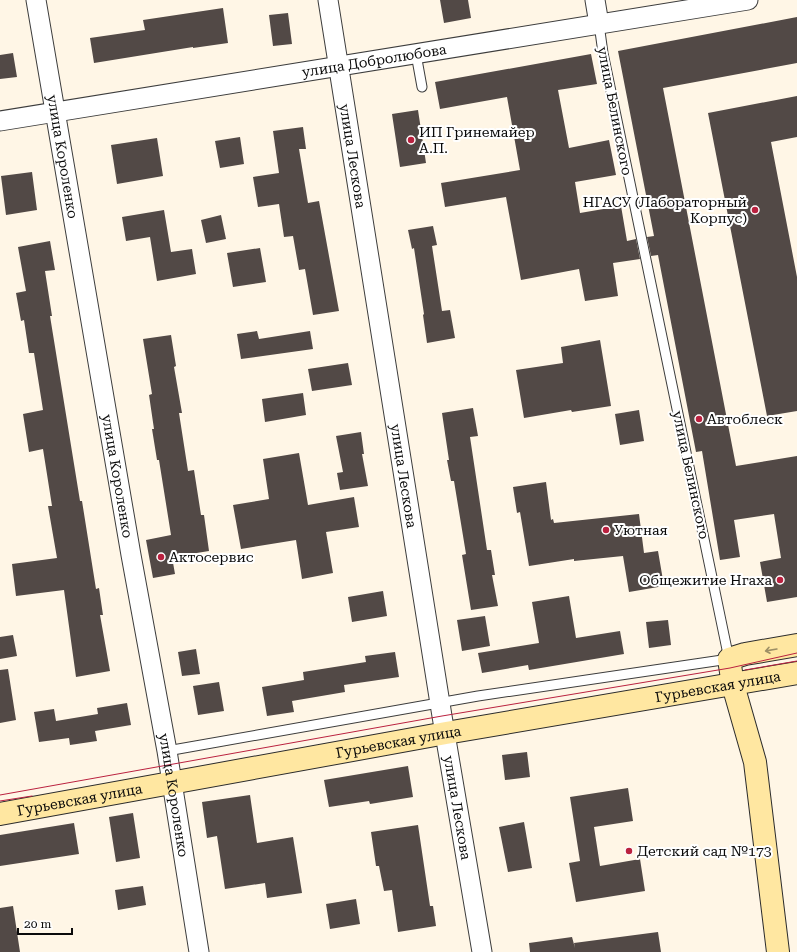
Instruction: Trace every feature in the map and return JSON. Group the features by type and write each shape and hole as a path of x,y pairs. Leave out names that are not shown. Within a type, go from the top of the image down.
{"street":[{"name":"улица Короленко","path":"36,0 129,547 167,751 199,952"},
{"name":"улица Лескова","path":"328,0 440,702 482,952"},
{"name":"улица Белинского","path":"595,0 599,24"},
{"name":"улица Добролюбова","path":"0,121 748,0"},
{"name":"Гурьевская улица","path":"729,658 797,645"},
{"name":"улица Белинского","path":"729,658 733,685 755,762 778,952"},
{"name":"Гурьевская улица","path":"0,814 172,784 446,733 797,673"}],"lane":[{"name":"улица Белинского","path":"599,24 603,53 729,658"},
{"path":"416,54 422,88"},
{"path":"167,751 440,702 729,658"}],"building":[{"path":"440,0 468,0 471,18 444,23"},
{"path":"223,8 228,43 193,47 94,63 90,38 145,30 143,20"},
{"path":"288,13 292,44 273,46 269,15"},
{"path":"797,17 797,63 663,88 736,466 797,456 797,597 767,602 760,562 781,558 774,514 734,520 740,557 720,560 702,451 696,452 658,255 651,256 647,237 654,236 618,51"},
{"path":"13,53 17,77 0,79 0,55"},
{"path":"591,54 597,84 558,90 569,148 609,140 616,175 575,182 580,213 621,206 627,241 636,239 640,259 613,263 618,296 585,301 579,269 521,280 506,197 445,207 441,183 520,170 507,97 440,109 435,82"},
{"name":"НГАСУ (Лабораторный Корпус)","path":"797,96 797,137 771,142 797,277 797,411 767,416 708,113"},
{"path":"418,110 426,163 400,167 392,114"},
{"path":"303,127 306,149 299,149 308,203 319,201 339,311 313,315 305,269 299,270 293,236 284,237 279,204 258,207 253,177 279,173 273,131"},
{"path":"240,137 244,164 220,168 215,141"},
{"path":"157,138 163,176 117,184 111,145"},
{"path":"32,172 37,210 6,215 1,176"},
{"path":"164,210 171,252 192,249 196,274 157,281 150,237 126,241 122,217"},
{"path":"221,215 226,239 206,243 201,220"},
{"path":"433,226 437,245 432,246 442,311 450,310 455,338 427,343 414,248 412,249 408,230"},
{"path":"50,241 55,270 45,271 52,316 50,316 80,501 82,501 96,589 99,588 103,615 100,615 110,671 76,677 64,590 16,596 12,564 57,558 48,506 52,506 43,449 29,452 23,414 43,410 34,353 29,353 24,320 21,321 16,293 26,291 18,247"},
{"path":"260,248 266,282 233,287 227,253"},
{"path":"257,331 259,339 310,331 313,349 241,359 237,334"},
{"path":"171,335 176,366 174,367 182,413 179,413 188,471 194,470 201,515 204,515 209,551 172,557 175,574 153,578 146,540 171,535 159,460 157,460 152,429 154,429 149,395 152,394 143,339"},
{"path":"600,340 611,406 572,412 571,410 524,418 516,370 563,363 561,347"},
{"path":"348,363 352,385 312,391 308,369"},
{"path":"303,393 306,415 265,422 262,399"},
{"path":"473,408 478,436 470,437 487,550 491,550 495,575 492,575 498,606 471,610 462,555 466,554 454,481 451,481 447,460 449,460 442,413"},
{"path":"639,410 644,441 620,445 615,414"},
{"path":"361,432 364,454 362,454 368,486 340,490 337,473 343,472 336,436"},
{"path":"299,453 308,505 354,497 359,527 326,532 333,573 302,579 296,540 241,549 233,505 269,499 263,459"},
{"path":"546,482 551,520 553,519 554,523 639,514 644,553 658,551 664,586 629,592 623,556 574,561 574,559 529,566 520,512 517,513 513,487"},
{"path":"383,591 387,616 352,622 348,597"},
{"path":"569,596 576,638 620,631 624,654 529,670 528,665 482,673 478,653 539,643 532,602"},
{"path":"485,616 490,646 462,651 457,620"},
{"path":"668,620 671,645 649,648 646,622"},
{"path":"13,635 17,656 0,659 0,637"},
{"path":"196,649 200,674 182,676 178,652"},
{"path":"395,652 399,677 344,685 345,692 292,701 294,712 267,716 262,687 304,680 303,672 366,662 365,656"},
{"path":"8,669 16,720 0,723 0,670"},
{"path":"219,682 224,711 198,715 193,686"},
{"path":"127,703 131,725 95,731 97,741 70,745 69,738 39,742 34,712 54,709 56,721 98,714 97,708"},
{"path":"527,752 530,777 505,780 502,755"},
{"path":"408,766 413,797 370,804 369,801 329,807 324,780"},
{"path":"628,788 633,821 594,827 600,866 640,859 645,891 576,902 569,863 580,861 570,797"},
{"path":"250,795 257,843 293,837 302,893 267,898 265,883 225,889 217,836 207,838 202,802"},
{"path":"133,813 140,858 116,862 109,817"},
{"path":"524,822 532,868 508,872 499,827"},
{"path":"74,823 79,854 0,866 0,835"},
{"path":"418,825 430,906 433,906 436,926 398,932 392,890 384,891 379,866 376,866 371,832"},
{"path":"143,886 146,905 118,910 115,890"},
{"path":"356,899 360,924 330,929 326,904"},
{"path":"13,906 20,952 0,952 0,908"},
{"path":"658,932 661,952 530,952 529,943 572,937 575,948 574,943"}],"tram line":[{"path":"0,795 442,716 730,668 797,653"},
{"path":"745,670 797,661"},
{"path":"0,801 32,796"}],"place":[{"name":"ИП Гринемайер А.П.","path":"411,140"},
{"name":"НГАСУ (Лабораторный Корпус)","path":"755,210"},
{"name":"Автоблеск","path":"699,419"},
{"name":"Уютная","path":"606,530"},
{"name":"Актосервис","path":"161,557"},
{"name":"Общежитие Нгаха","path":"780,580"},
{"name":"Детский сад №173","path":"629,851"}]}
